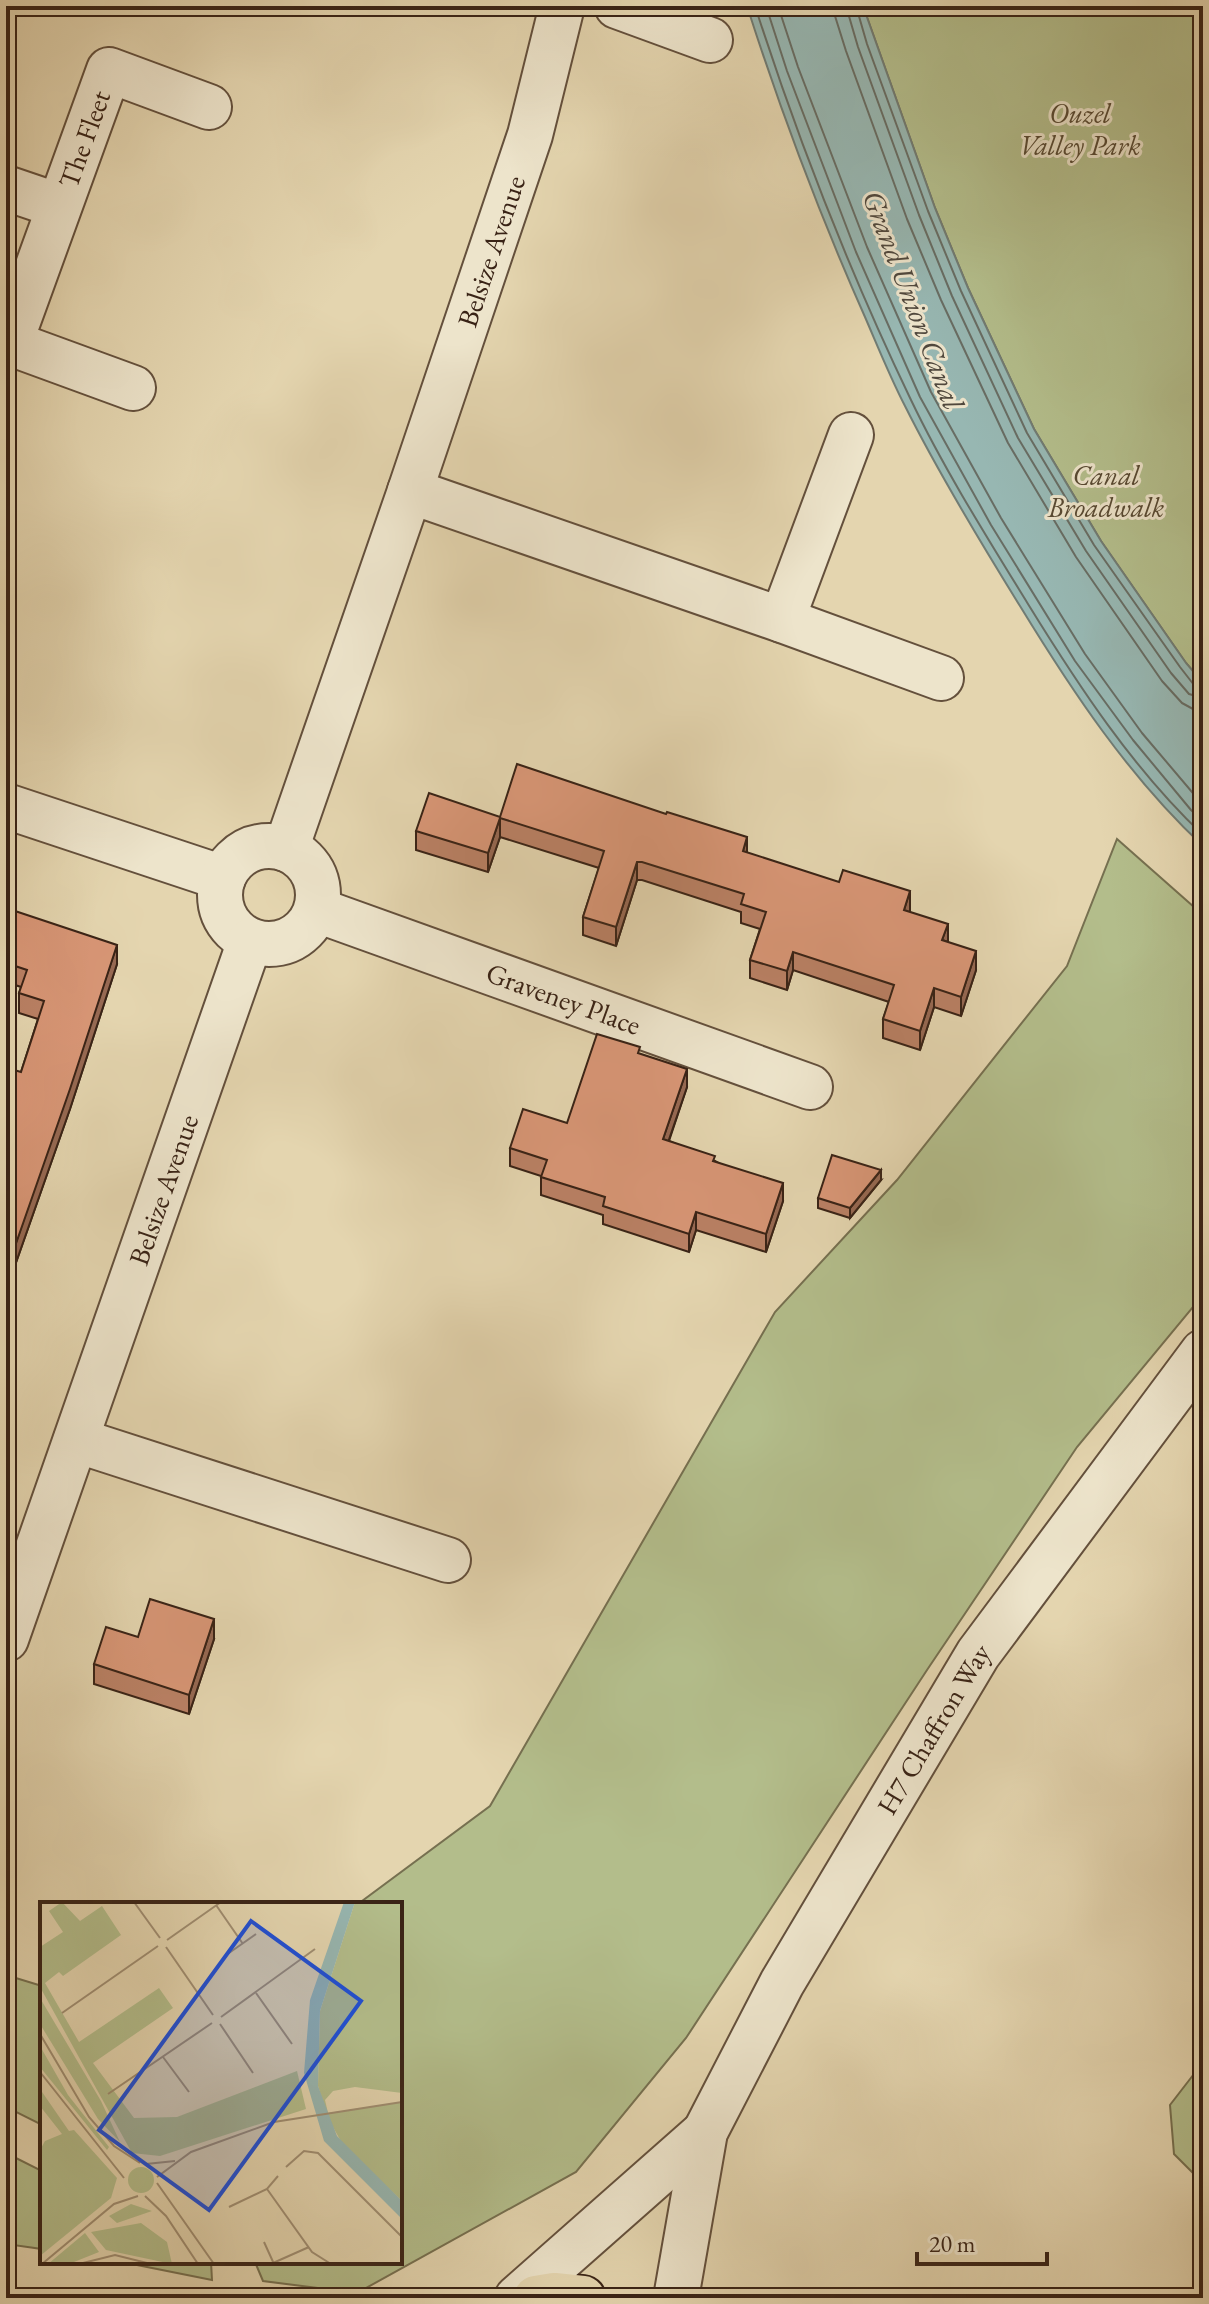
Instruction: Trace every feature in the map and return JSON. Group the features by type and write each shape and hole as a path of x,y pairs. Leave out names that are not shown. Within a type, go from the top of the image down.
{"main road":[{"path":"536,2298 554,2295 583,2298"}],"street":[{"name":"Belsize Avenue","path":"286,849 530,135 562,6"},
{"path":"617,6 710,40"},
{"name":"The Fleet","path":"133,388 10,343 109,70 209,107"},
{"name":"The Fleet","path":"6,188 59,206"},
{"path":"782,620 851,435"},
{"path":"410,491 941,678"},
{"path":"6,806 223,878"},
{"path":"271,846 286,849 299,855 310,866 319,894 317,910 298,936 282,943 250,941 227,922 220,893 223,878 241,854 271,846"},
{"name":"Graveney Place","path":"317,910 810,1087"},
{"name":"Belsize Avenue","path":"6,1639 250,941"},
{"name":"H7 Chaffron Way","path":"676,2298 705,2132 782,1983 978,1654 1203,1352"},
{"path":"76,1440 448,1560"},
{"name":"H7 Chaffron Way","path":"517,2298 705,2132"}],"green space":[{"name":"Ouzel Valley Park","path":"863,6 1203,6 1203,683 1101,541 1034,429 968,288 935,208"},
{"path":"1117,839 1203,915 1203,1295 1077,1447 686,2038 576,2172 357,2293 263,2281 256,2264 402,2264 402,1902 361,1902 490,1806 775,1312 897,1180 1067,966"},
{"path":"6,1975 40,1985 40,2124 6,2107"},
{"path":"1203,2068 1203,2183 1174,2154 1170,2105 1197,2070"},
{"path":"6,2153 40,2170 40,2249 6,2244"},
{"path":"132,2264 211,2264 212,2280"}],"water":[{"name":"Grand Union Canal","path":"747,6 863,6 935,208 968,288 1034,429 1101,541 1203,683 1203,846 1150,791 1081,701 932,457 894,384 832,241 787,124"}],"building":[{"path":"517,764 666,814 747,837 743,851 839,882 843,870 910,891 904,910 948,924 942,940 976,951 961,997 934,988 920,1031 883,1019 894,985 793,952 787,971 750,960 766,912 741,904 744,894 637,862 616,927 583,917 604,851 500,818 488,853 416,831 429,793 500,817"},
{"path":"6,908 117,945 6,1272 6,1094 14,1070 21,1072 44,1001 19,993 27,970 6,963"},
{"path":"597,1034 640,1047 638,1053 687,1069 663,1139 715,1156 713,1161 783,1183 766,1234 696,1212 689,1234 603,1206 605,1197 541,1177 547,1160 510,1148 523,1109 567,1123"},
{"path":"832,1155 881,1170 850,1208 818,1198"},
{"path":"150,1599 214,1619 189,1695 94,1664 106,1627 138,1637"}],"park label":[{"name":"Canal Broadwalk","path":"1106,491"}]}
